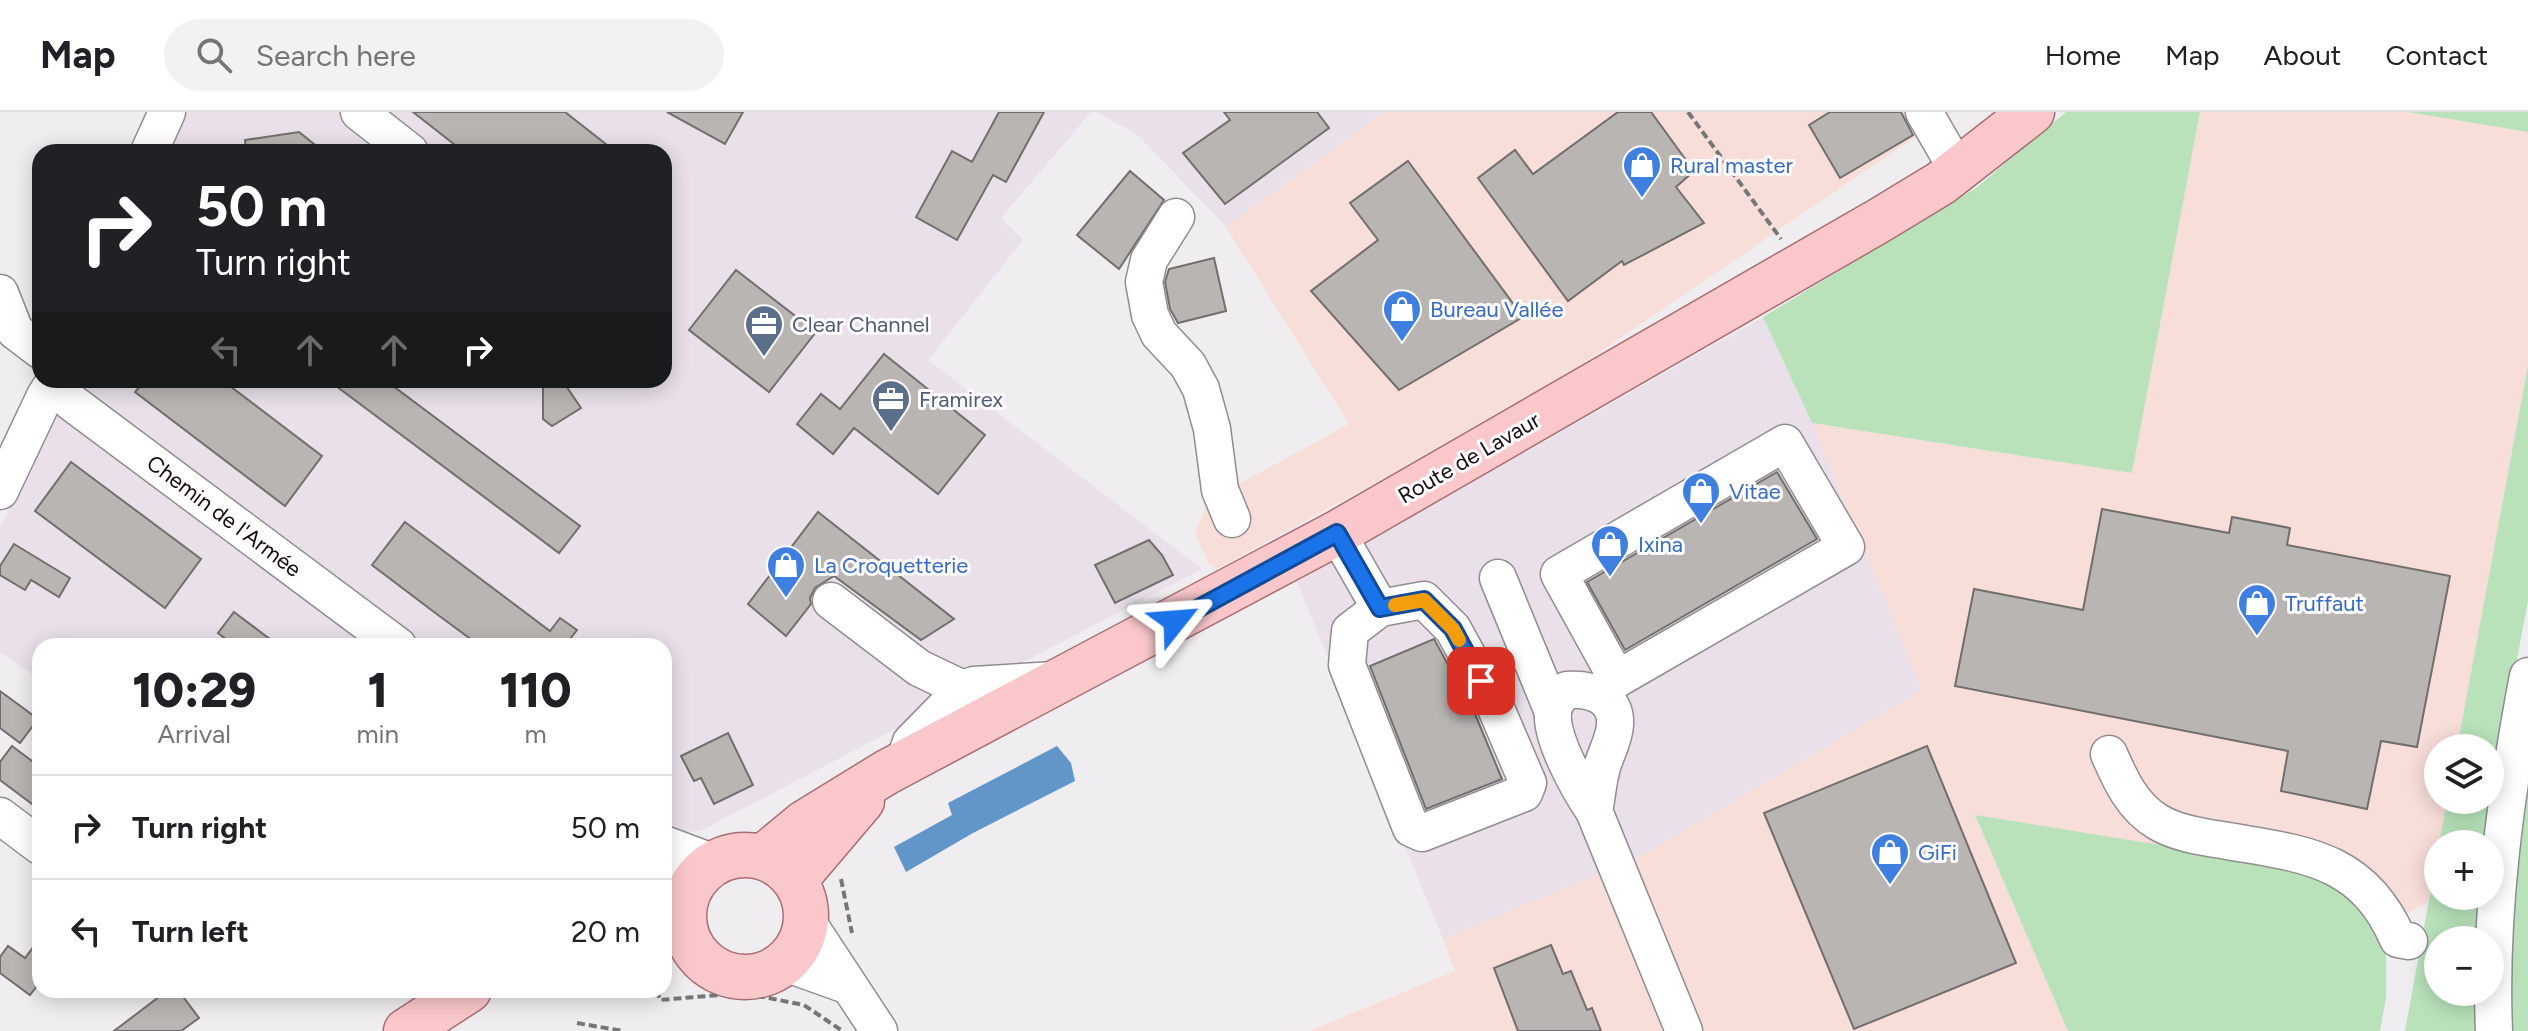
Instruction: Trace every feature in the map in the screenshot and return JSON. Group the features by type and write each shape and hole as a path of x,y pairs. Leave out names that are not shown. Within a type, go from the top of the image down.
{"main road":[{"name":"Route de Lavaur","path":"788,886 895,767 1337,533 1805,264 1958,171 2032,112"},
{"path":"738,855 788,886 799,943 785,963 763,975 738,977 680,956 688,893 738,855"},
{"path":"406,1031 457,998"}],"street":[{"path":"153,144 167,112"},
{"path":"359,112 400,144"},
{"path":"1924,112 1958,171"},
{"path":"1176,217 1149,260 1144,282 1150,315 1159,334 1188,365 1201,389 1212,429 1220,490 1232,519"},
{"path":"0,293 15,331 32,344"},
{"path":"0,491 50,388"},
{"name":"Chemin de l'Armée","path":"60,388 71,402 387,638"},
{"path":"1553,712 1558,698 1567,690 1608,686 1846,547 1785,443 1559,574 1608,686 1616,722 1602,767 1594,811"},
{"path":"1337,533 1380,608"},
{"path":"1498,578 1553,712 1557,735 1573,775 1594,811 1684,1031"},
{"path":"1424,600 1453,629 1495,706 1528,783 1524,793 1422,833 1411,828 1347,665 1350,631 1380,608 1424,600"},
{"path":"831,601 919,668 963,689"},
{"path":"2494,1031 2496,912 2505,821 2528,676"},
{"path":"895,767 911,742 963,689 974,685 1065,679"},
{"path":"2109,754 2127,794 2157,822 2198,836 2317,859 2345,872 2368,890 2387,914 2398,939 2409,941"},
{"path":"0,816 32,840"},
{"path":"672,862 688,893"},
{"path":"788,886 879,1031"},
{"path":"785,963 849,986"}],"path":[{"path":"1688,112 1784,244 1805,264"},
{"path":"659,998 743,993 804,1005 843,1031"},
{"path":"577,1023 623,1031"}],"shaded area":[{"path":"187,112 1091,112 1001,218 1023,240 928,360 1202,569 700,831 672,833 672,638 366,638 360,634 357,638 32,638 32,674 0,652 0,529 64,388 672,388 672,144 173,144"},
{"path":"1096,112 1384,112 1226,227 1138,135"},
{"path":"1384,112 1952,112 1579,366 1217,569 1209,564 1195,534 1208,501 1349,424 1226,227"},
{"path":"2200,112 2408,112 2528,132 2528,365 2460,734 2424,734 2424,814 2444,814 2441,830 2424,830 2424,904 2379,929 1975,816 2068,1031 1309,1031 1455,971 1443,939 1641,856 1922,690 1812,423 2132,473"},
{"path":"1763,317 1812,423 1922,690 1641,856 1443,939 1297,582"}],"green space":[{"path":"2066,112 2200,112 2132,473 1812,423 1763,317 1976,188"},
{"path":"2408,112 2528,112 2528,132"},
{"path":"2528,365 2528,601 2503,734 2460,734"},
{"path":"2528,771 2528,1031 2509,1031 2511,899"},
{"path":"2444,814 2492,814 2490,830 2442,830"},
{"path":"1975,815 2284,865 2342,887 2379,929 2386,948 2386,998 2380,1031 2068,1031"},
{"path":"2427,910 2481,910 2481,926 2424,926"},
{"path":"2424,927 2424,1006 2480,1006 2481,1031 2405,1031"}],"water":[{"path":"1057,746 1071,763 1075,781 973,833 906,872 894,847 952,815 948,803"}],"building":[{"path":"413,112 565,112 606,144 454,144"},
{"path":"667,112 743,112 725,144"},
{"path":"999,112 1044,112 1006,182 993,175 957,240 916,217 952,151 972,162"},
{"path":"1224,112 1317,112 1329,128 1225,204 1183,153 1230,120"},
{"path":"1618,112 1651,112 1694,171 1676,187 1704,223 1624,265 1622,261 1568,301 1478,178 1515,150 1533,174"},
{"path":"1830,112 1901,112 1913,135 1840,178 1809,125"},
{"path":"299,132 314,144 245,144 245,140"},
{"path":"1408,161 1523,317 1399,390 1311,291 1378,240 1350,203"},
{"path":"1130,171 1164,200 1119,269 1077,235"},
{"path":"1214,258 1226,311 1178,323 1170,309 1165,282 1169,269"},
{"path":"736,270 816,332 769,392 689,330"},
{"path":"884,354 985,435 938,494 854,428 833,454 797,424 821,394 840,409"},
{"path":"138,388 233,388 322,456 285,506 135,392"},
{"path":"339,388 396,388 580,526 559,553"},
{"path":"543,388 567,388 581,408 552,426 543,419"},
{"path":"71,462 201,559 165,608 35,511"},
{"path":"1777,472 1817,539 1625,650 1587,582"},
{"path":"2102,509 2229,533 2232,517 2290,528 2287,545 2450,576 2417,747 2381,741 2367,809 2281,791 2288,751 1955,686 1974,589 2083,610"},
{"path":"818,512 954,619 921,640 834,576 815,588 810,598 811,604 786,636 748,604"},
{"path":"405,522 550,631 560,618 577,630 571,638 469,638 372,565"},
{"path":"1149,540 1173,575 1115,603 1095,565"},
{"path":"14,544 70,578 59,597 31,580 25,590 0,575 0,566"},
{"path":"234,612 268,638 225,638 218,633"},
{"path":"1434,639 1475,714 1502,779 1426,809 1370,666"},
{"path":"0,691 32,715 32,727 20,743 0,728"},
{"path":"728,733 753,785 714,804 701,778 694,781 681,756"},
{"path":"12,746 32,761 32,804 0,780 0,762"},
{"name":"GiFi","path":"1927,746 2016,963 1854,1029 1764,813"},
{"path":"1551,945 1563,974 1571,971 1587,1010 1592,1008 1601,1031 1518,1031 1494,968"},
{"path":"8,946 25,958 32,949 30,995 0,973 0,957"},
{"path":"157,998 184,998 199,1018 181,1031 114,1031"}],"slow traffic":[{"path":"1395,605 1424,600 1453,629 1459,640"}],"place":[{"name":"Rural master","path":"1642,199"},
{"name":"Bureau Vallée","path":"1402,343"},
{"name":"Clear Channel","path":"764,358"},
{"name":"Framirex","path":"891,433"},
{"name":"Vitae","path":"1701,525"},
{"name":"Ixina","path":"1610,578"},
{"name":"La Croquetterie","path":"786,599"},
{"name":"Truffaut","path":"2257,637"},
{"name":"GiFi","path":"1890,886"}],"route":[{"path":"1175,621 1337,533 1380,608 1424,600 1453,629 1481,681"}]}
